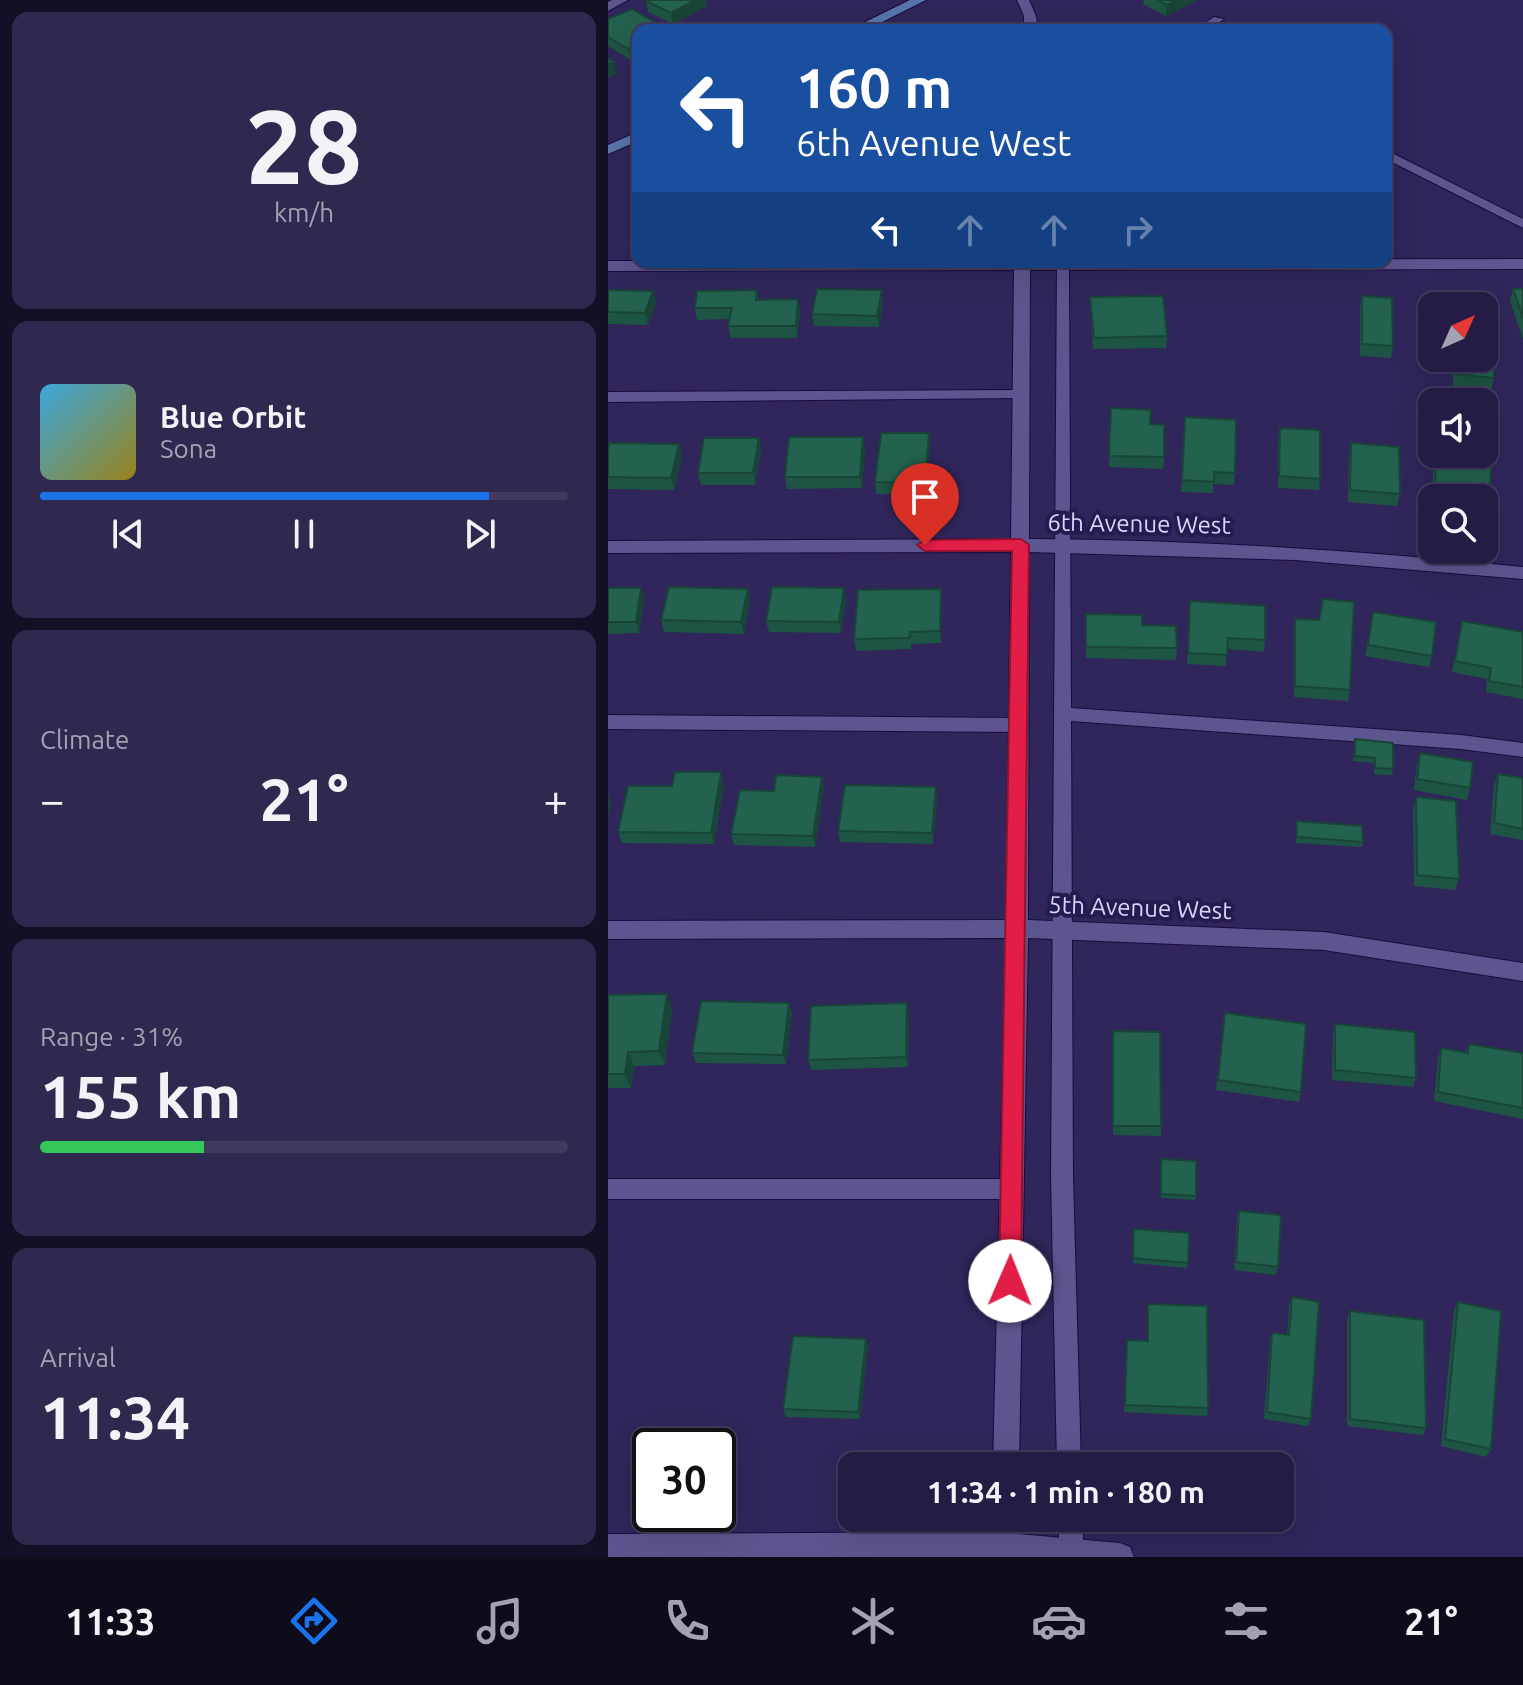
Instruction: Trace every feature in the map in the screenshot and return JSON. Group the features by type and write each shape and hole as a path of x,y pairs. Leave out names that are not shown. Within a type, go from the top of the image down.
{"main road":[{"path":"869,24 920,0"},
{"path":"608,150 632,139"}],"street":[{"path":"608,7 622,0"},
{"path":"1023,0 1031,24"},
{"path":"1392,264 1523,264"},
{"path":"608,266 632,266"},
{"path":"1006,1452 1017,929 1022,268"},
{"name":"6th Avenue West","path":"608,547 1021,545 1303,552 1523,573"},
{"name":"5th Avenue West","path":"608,930 1017,929 1324,941 1523,972"},
{"path":"1004,1552 1005,1532"},
{"path":"608,1548 1004,1552 1120,1557"}],"lane":[{"path":"1210,24 1218,19"},
{"path":"1392,157 1523,224"},
{"path":"1062,268 1062,1176 1069,1452"},
{"path":"608,397 1021,395"},
{"path":"1061,714 1461,742 1523,750"},
{"path":"608,722 1019,725"},
{"path":"608,1189 1012,1189"},
{"path":"1071,1532 1071,1555"}],"building":[{"path":"648,0 695,0 671,13"},
{"path":"1157,0 1176,0 1167,5"},
{"path":"632,9 658,24 632,24 632,47 628,49 608,37 608,19"},
{"path":"817,289 882,290 877,316 812,314"},
{"path":"1513,289 1523,289 1523,318"},
{"path":"608,290 653,291 645,313 608,312"},
{"path":"757,290 756,300 798,299 796,326 728,326 732,308 695,308 697,291"},
{"path":"1163,296 1167,336 1094,338 1090,297"},
{"path":"1362,296 1392,298 1393,346 1362,344"},
{"path":"1494,372 1494,378 1455,374"},
{"path":"1111,408 1151,410 1150,424 1164,425 1164,457 1109,456"},
{"path":"1185,417 1236,420 1235,473 1214,472 1214,482 1182,480"},
{"path":"1280,428 1320,430 1320,479 1279,476"},
{"path":"881,433 929,433 925,483 875,482"},
{"path":"789,437 863,437 860,477 785,477"},
{"path":"704,438 759,438 753,473 698,473"},
{"path":"610,443 679,444 671,478 608,477"},
{"path":"1351,443 1399,447 1400,494 1350,490"},
{"path":"1436,468 1491,468 1490,484 1435,484"},
{"path":"669,587 748,589 741,622 661,620"},
{"path":"772,587 844,588 839,622 766,621"},
{"path":"608,588 641,588 636,622 608,622"},
{"path":"941,589 940,631 910,632 909,638 854,639 858,590"},
{"path":"1323,599 1354,602 1350,690 1295,686 1295,619 1319,620"},
{"path":"1190,601 1265,606 1265,640 1228,638 1227,655 1188,653"},
{"path":"1373,612 1436,622 1432,656 1368,645"},
{"path":"1086,614 1142,615 1142,625 1176,626 1177,648 1086,647"},
{"path":"1462,621 1523,632 1523,687 1489,681 1491,668 1455,661"},
{"path":"1355,739 1393,743 1393,769 1375,768 1375,758 1355,756"},
{"path":"1420,753 1473,762 1470,788 1417,779"},
{"path":"675,772 721,772 711,833 618,832 628,786 672,786"},
{"path":"1498,774 1523,778 1523,829 1494,823"},
{"path":"776,775 822,777 813,836 731,834 740,790 774,791"},
{"path":"845,785 936,787 932,833 838,831"},
{"path":"1416,797 1456,801 1459,879 1417,875"},
{"path":"1296,821 1362,826 1363,842 1297,837"},
{"path":"667,994 659,1051 628,1052 625,1074 608,1074 608,995"},
{"path":"701,1001 789,1003 783,1055 692,1053"},
{"path":"907,1003 906,1057 808,1060 811,1006"},
{"path":"1225,1013 1306,1024 1301,1092 1218,1080"},
{"path":"1335,1024 1415,1032 1416,1078 1335,1070"},
{"path":"1113,1031 1160,1032 1161,1126 1113,1126"},
{"path":"1469,1044 1523,1053 1523,1108 1438,1092 1441,1048 1468,1053"},
{"path":"1161,1159 1196,1161 1196,1196 1161,1194"},
{"path":"1239,1211 1281,1215 1278,1267 1236,1262"},
{"path":"1134,1229 1189,1233 1188,1263 1133,1258"},
{"path":"1292,1297 1319,1302 1311,1419 1267,1412 1272,1333 1289,1335"},
{"path":"1458,1302 1501,1311 1491,1449 1445,1439"},
{"path":"1148,1304 1207,1306 1208,1408 1125,1405 1127,1340 1148,1341"},
{"path":"1350,1311 1424,1320 1426,1428 1350,1419"},
{"path":"793,1336 866,1339 858,1412 783,1409"}],"route":[{"path":"925,545 1021,545 1010,1281"}]}
